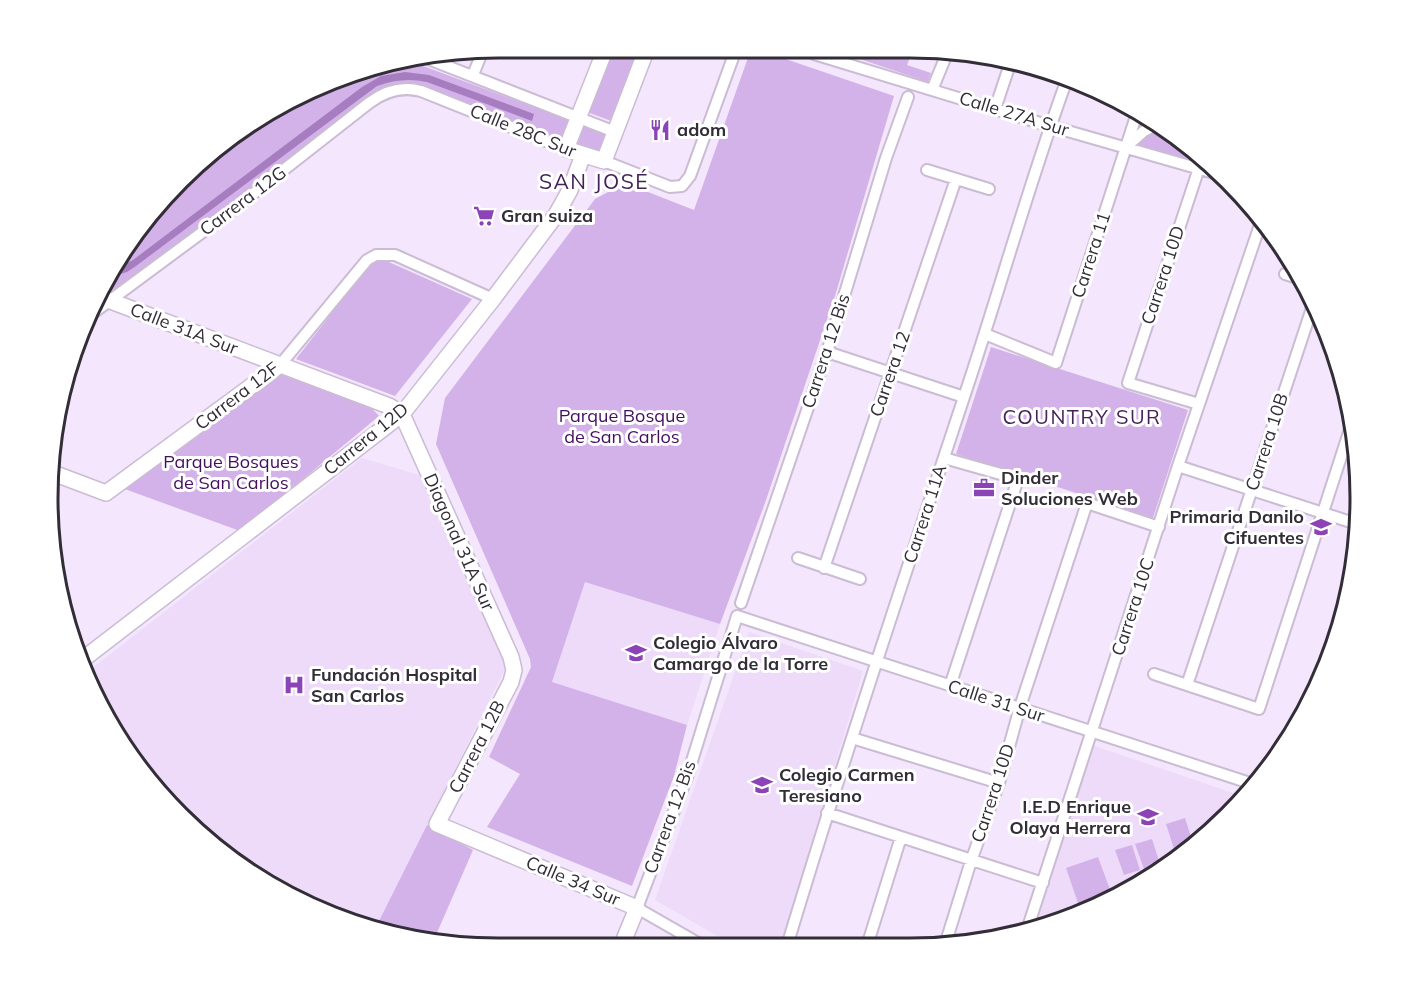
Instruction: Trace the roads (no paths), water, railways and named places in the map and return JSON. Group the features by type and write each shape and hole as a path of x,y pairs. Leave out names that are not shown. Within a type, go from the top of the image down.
{"street":[{"path":"566,149 602,58"},
{"path":"604,161 643,58"},
{"name":"Calle 28C Sur","path":"398,89 413,88 566,149 670,187 682,186 690,176 733,58"},
{"name":"Calle 27A Sur","path":"827,58 1203,169"},
{"path":"473,75 480,59"},
{"path":"932,90 945,60"},
{"name":"Calle 28C Sur","path":"438,62 615,132"},
{"path":"995,109 1008,70"},
{"name":"Carrera 11A","path":"789,938 827,813 1064,87"},
{"name":"Carrera 12G","path":"107,297 235,208 369,103 381,95 398,89"},
{"name":"Carrera 12 Bis","path":"741,603 827,352 886,158 908,97"},
{"name":"Carrera 11","path":"985,334 1056,363 1135,120"},
{"path":"1126,147 1148,129"},
{"name":"Carrera 12D","path":"88,656 402,414 556,215 570,190 583,155"},
{"name":"Carrera 10D","path":"1198,168 1128,383 1199,404"},
{"path":"927,170 989,189"},
{"name":"Carrera 12","path":"824,568 956,179"},
{"name":"Carrera 10C","path":"1030,922 1178,466 1259,229"},
{"name":"Carrera 12F","path":"59,475 106,493 280,365 367,260 376,255 395,255 493,299"},
{"path":"1285,274 1290,276"},
{"name":"Calle 31A Sur","path":"106,299 389,406 402,414"},
{"name":"Carrera 10B","path":"1187,685 1310,315"},
{"path":"827,352 964,397"},
{"name":"Diagonal 31A Sur","path":"402,414 511,657 514,670"},
{"path":"1154,674 1259,708 1347,439"},
{"path":"944,458 1018,479 950,686"},
{"path":"1178,466 1350,522"},
{"name":"Carrera 10D","path":"947,937 971,861 999,783 1020,707 1087,503 1159,527"},
{"path":"798,558 860,579"},
{"name":"Carrera 12 Bis","path":"625,938 687,777 736,616"},
{"name":"Calle 31 Sur","path":"736,616 1247,782"},
{"name":"Carrera 12B","path":"437,824 511,682 514,670"},
{"path":"852,738 999,783"},
{"path":"827,813 1043,883"},
{"name":"Calle 34 Sur","path":"437,824 637,908 691,938"},
{"path":"869,938 901,837"}],"place":[{"name":"adom","path":"660,130"},
{"name":"Gran suiza","path":"484,216"},
{"name":"Dinder Soluciones Web","path":"984,488"},
{"name":"Primaria Danilo Cifuentes","path":"1321,527"},
{"name":"Colegio Álvaro Camargo de la Torre","path":"636,653"},
{"name":"Fundación Hospital San Carlos","path":"294,685"},
{"name":"Colegio Carmen Teresiano","path":"762,785"},
{"name":"I.E.D Enrique Olaya Herrera","path":"1148,817"}],"district":[{"name":"SAN JOSÉ","path":"594,182"},
{"name":"COUNTRY SUR","path":"1082,417"}],"park label":[{"name":"Parque Bosque de San Carlos","path":"622,426"},
{"name":"Parque Bosques de San Carlos","path":"231,472"}]}
